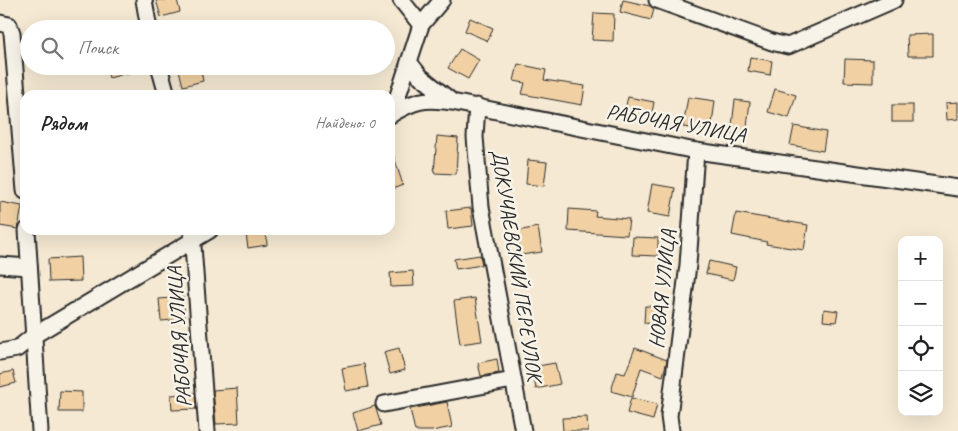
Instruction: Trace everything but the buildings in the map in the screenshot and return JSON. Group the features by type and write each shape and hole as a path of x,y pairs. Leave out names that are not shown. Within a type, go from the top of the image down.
{"street":[{"path":"144,0 147,20"},
{"path":"400,0 421,25"},
{"path":"395,102 421,25 442,0"},
{"path":"657,0 772,42 788,46 894,0"},
{"path":"0,23 8,25 12,33 20,130"},
{"path":"409,62 420,76 452,102"},
{"path":"161,75 166,90"},
{"name":"РАБОЧАЯ УЛИЦА","path":"395,112 413,102 430,99 477,106 696,150 958,188"},
{"name":"ДОКУЧАЕВСКИЙ ПЕРЕУЛОК","path":"477,106 475,137 482,207 523,431"},
{"name":"НОВАЯ УЛИЦА","path":"671,431 669,416 688,265 696,150"},
{"path":"27,235 40,431"},
{"name":"РАБОЧАЯ УЛИЦА","path":"0,352 17,349 33,336 193,235 207,431"},
{"path":"0,265 29,267"},
{"path":"384,404 513,380"}]}
